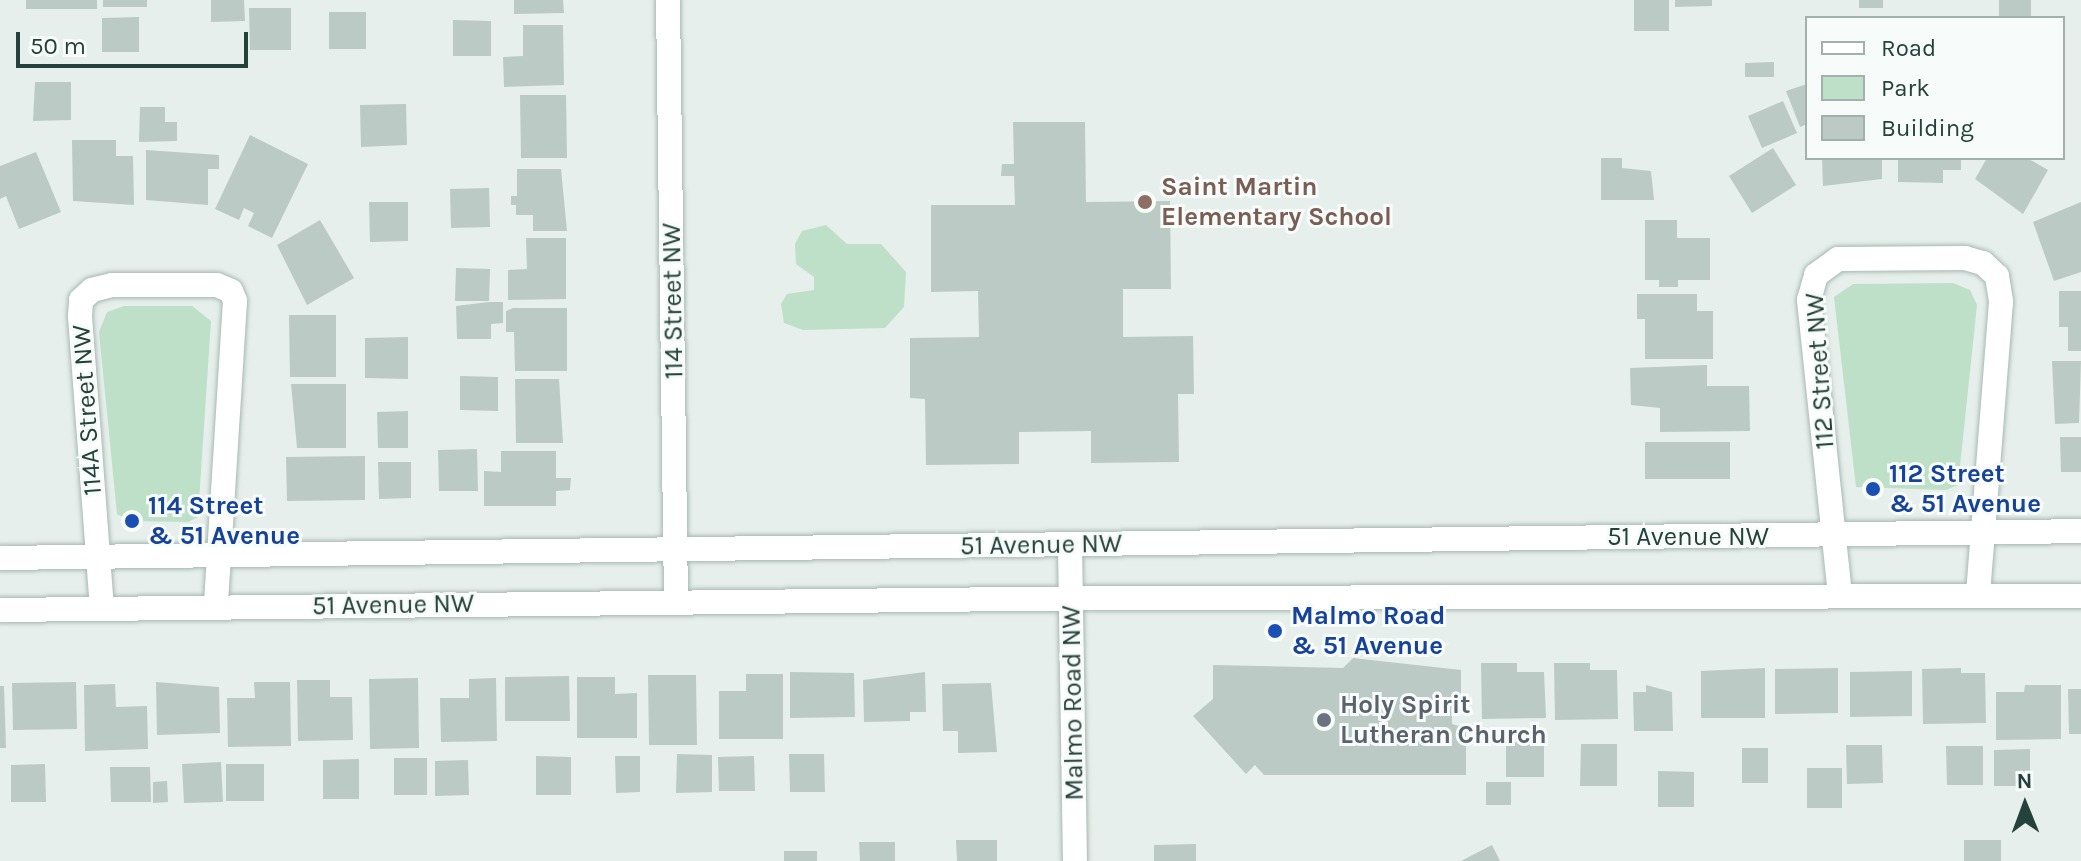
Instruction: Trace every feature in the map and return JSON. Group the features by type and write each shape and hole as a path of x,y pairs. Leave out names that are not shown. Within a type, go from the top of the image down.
{"main road":[{"name":"114 Street NW","path":"668,0 676,602"},
{"name":"112 Street NW","path":"1840,595 1809,300 1816,275 1838,259 1965,258 1983,263 1997,276 2001,302 1978,594"},
{"name":"114A Street NW","path":"102,609 80,316 81,300 92,290 112,285 217,285 231,291 235,301 223,556 216,607"},
{"name":"51 Avenue NW","path":"0,558 1834,537 2081,531"},
{"name":"Malmo Road NW","path":"1070,545 1075,861"},
{"name":"51 Avenue NW","path":"0,610 1071,598 2081,596"}],"green space":[{"path":"826,225 847,244 881,244 906,272 904,307 885,328 803,330 784,323 781,304 787,294 814,290 814,277 796,264 795,244 802,231"},
{"path":"1953,283 1970,290 1977,305 1958,485 1946,490 1856,487 1834,297 1853,284"},
{"path":"124,306 192,306 211,321 198,517 188,522 130,521 117,514 99,332 107,312"}],"building":[{"path":"26,0 97,0 97,9 26,9"},
{"path":"103,0 147,0 147,7 103,7"},
{"path":"211,0 244,0 245,21 211,22"},
{"path":"514,0 563,0 564,13 514,14"},
{"path":"1634,0 1669,0 1669,31 1634,31"},
{"path":"1675,0 1712,0 1712,6 1675,7"},
{"path":"1859,0 1883,0 1883,8 1859,8"},
{"path":"1999,0 2031,0 2031,16 1999,16"},
{"path":"249,8 291,8 291,50 250,50"},
{"path":"329,12 366,12 366,49 329,49"},
{"path":"139,17 139,52 102,52 102,18"},
{"path":"453,20 491,21 491,56 453,56"},
{"path":"523,25 563,25 564,85 504,87 503,57 523,56"},
{"path":"1774,62 1774,77 1745,77 1745,63"},
{"path":"35,82 71,82 71,120 33,121"},
{"path":"1805,85 1805,125 1800,127 1786,91"},
{"path":"520,95 566,95 567,158 521,158"},
{"path":"1783,101 1797,133 1762,148 1748,116"},
{"path":"406,104 407,145 361,147 360,105"},
{"path":"140,107 165,107 165,122 177,122 177,141 139,142"},
{"path":"1013,122 1085,122 1086,202 1170,201 1171,289 1123,289 1123,337 1193,336 1194,394 1178,394 1179,462 1091,463 1091,431 1019,432 1019,464 926,465 925,399 910,398 910,338 979,337 978,291 931,292 931,205 1015,205 1014,176 1001,176 1002,164 1014,164"},
{"path":"250,135 308,164 272,238 248,226 254,213 244,208 239,220 215,209"},
{"path":"72,140 116,140 116,156 133,156 134,205 73,201"},
{"path":"1773,148 1796,185 1752,213 1729,176"},
{"path":"146,150 219,155 219,169 208,169 208,205 146,200"},
{"path":"36,152 61,212 19,229 6,196 0,199 0,166"},
{"path":"1601,158 1622,158 1622,168 1651,171 1654,200 1601,200"},
{"path":"1822,160 1882,160 1882,179 1823,186"},
{"path":"1898,160 1961,160 1961,170 1943,170 1943,183 1898,182"},
{"path":"1986,160 2030,160 2048,170 2023,214 1975,179"},
{"path":"517,169 561,169 567,231 533,231 533,215 516,215 516,205 511,205 511,196 517,196"},
{"path":"489,188 490,227 451,228 450,189"},
{"path":"369,202 408,202 408,241 370,242"},
{"path":"2081,202 2081,272 2054,281 2033,222"},
{"path":"320,220 354,278 307,305 277,245"},
{"path":"1645,220 1677,220 1677,238 1710,238 1710,280 1678,280 1678,287 1659,287 1659,280 1645,280"},
{"path":"526,238 566,238 566,299 508,300 508,270 527,269"},
{"path":"456,268 490,269 489,301 455,301"},
{"path":"2059,291 2081,291 2081,351 2068,351 2068,327 2059,327"},
{"path":"1637,294 1697,294 1697,311 1713,311 1713,359 1645,359 1645,319 1637,319"},
{"path":"503,302 503,323 491,324 491,339 457,339 456,306"},
{"path":"513,308 567,308 567,371 515,371 514,332 506,332 506,311"},
{"path":"289,315 336,315 336,377 290,377"},
{"path":"408,337 408,379 365,378 365,338"},
{"path":"2052,361 2081,361 2079,423 2055,424"},
{"path":"1707,365 1707,386 1749,386 1750,431 1660,432 1660,408 1631,405 1630,368"},
{"path":"460,376 498,377 498,411 460,410"},
{"path":"515,379 559,379 563,443 516,443"},
{"path":"291,384 346,384 346,448 297,448"},
{"path":"408,411 408,448 378,448 377,412"},
{"path":"2060,437 2081,437 2081,472 2061,472"},
{"path":"1645,442 1730,442 1730,479 1645,479"},
{"path":"477,449 478,491 439,491 438,450"},
{"path":"501,451 556,451 556,478 571,478 570,490 556,491 556,506 484,506 484,471 501,472"},
{"path":"365,456 365,500 287,501 286,457"},
{"path":"378,462 411,462 411,498 379,499"},
{"name":"Holy Spirit Lutheran Church","path":"1353,658 1461,670 1461,710 1452,710 1452,724 1466,728 1466,775 1264,775 1255,765 1246,774 1193,716 1213,699 1213,665 1343,668"},
{"path":"1481,663 1517,663 1517,672 1544,672 1546,718 1482,719"},
{"path":"1554,663 1590,663 1590,670 1617,670 1618,719 1555,720"},
{"path":"1765,668 1765,718 1701,718 1701,671"},
{"path":"1838,668 1838,713 1775,714 1775,669"},
{"path":"1961,668 1961,673 1985,673 1986,723 1923,724 1922,669"},
{"path":"1912,671 1912,716 1850,717 1850,672"},
{"path":"790,672 854,673 855,717 790,718"},
{"path":"925,672 926,712 910,712 910,721 864,722 863,680"},
{"path":"746,674 783,674 783,739 719,739 719,691 746,691"},
{"path":"648,675 696,675 697,745 649,745"},
{"path":"569,676 570,721 505,721 505,677"},
{"path":"577,677 615,677 615,694 637,693 637,738 577,738"},
{"path":"418,678 419,748 370,749 369,679"},
{"path":"496,678 497,741 441,742 440,698 469,698 469,679"},
{"path":"297,680 330,680 330,697 352,697 353,740 298,741"},
{"path":"76,682 77,729 13,730 12,683"},
{"path":"156,682 219,687 220,733 157,735"},
{"path":"254,682 290,682 291,746 228,747 227,698 255,698"},
{"path":"991,683 997,752 958,753 958,731 943,731 942,684"},
{"path":"115,684 116,707 147,706 148,749 85,751 84,685"},
{"path":"1646,685 1672,692 1673,731 1634,731 1633,692 1646,692"},
{"path":"2025,685 2061,685 2061,739 1996,740 1996,692 2024,692"},
{"path":"0,686 4,686 6,748 0,748"},
{"path":"2068,689 2081,689 2081,734 2069,734"},
{"path":"1506,742 1544,742 1544,777 1506,777"},
{"path":"1581,744 1617,744 1617,786 1580,786"},
{"path":"1846,745 1882,745 1883,783 1847,784"},
{"path":"1946,746 1983,746 1983,785 1947,785"},
{"path":"1742,748 1768,748 1768,783 1742,783"},
{"path":"2030,749 2030,786 1994,786 1994,750"},
{"path":"677,754 712,755 712,792 676,793"},
{"path":"789,754 824,754 825,792 790,792"},
{"path":"536,756 571,757 571,795 536,795"},
{"path":"615,756 640,756 640,792 616,793"},
{"path":"754,756 755,791 719,791 718,757"},
{"path":"394,758 427,758 427,795 394,795"},
{"path":"359,759 359,799 323,799 323,760"},
{"path":"468,760 469,795 435,796 435,761"},
{"path":"221,762 223,802 184,803 182,764"},
{"path":"45,764 46,802 11,802 11,765"},
{"path":"226,764 264,764 264,801 226,801"},
{"path":"110,767 150,767 151,802 111,802"},
{"path":"1807,768 1842,768 1842,808 1807,808"},
{"path":"1658,771 1694,772 1694,807 1658,807"},
{"path":"167,781 168,802 153,803 153,782"},
{"path":"1486,782 1511,782 1511,805 1486,805"},
{"path":"956,840 997,840 997,861 957,861"},
{"path":"1964,840 2001,840 2001,861 1964,861"},
{"path":"859,842 895,842 895,861 860,861"},
{"path":"1196,844 1196,861 1154,861 1154,845"},
{"path":"1492,845 1500,861 1461,861"},
{"path":"784,851 817,851 817,861 784,861"}],"place":[{"name":"Saint Martin Elementary School","path":"1145,202"},
{"name":"112 Street & 51 Avenue","path":"1873,489"},
{"name":"114 Street & 51 Avenue","path":"132,521"},
{"name":"Malmo Road & 51 Avenue","path":"1275,631"},
{"name":"Holy Spirit Lutheran Church","path":"1324,720"}]}
